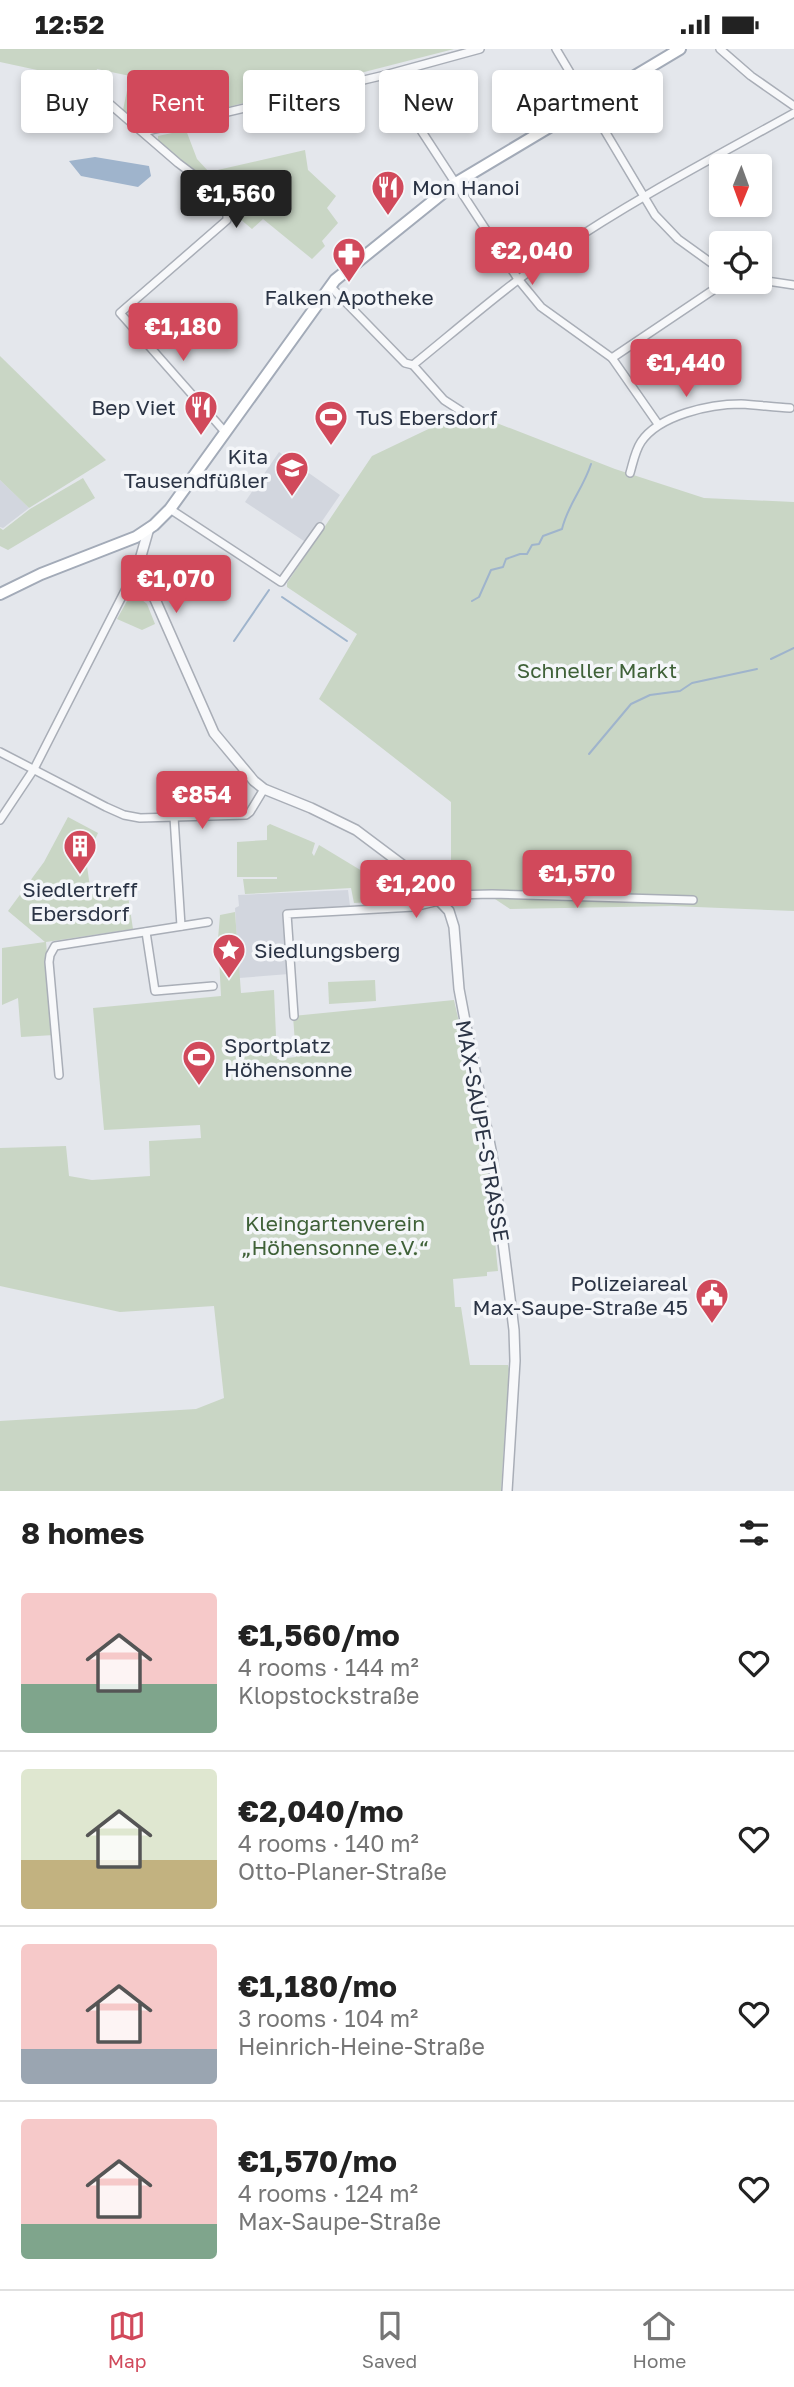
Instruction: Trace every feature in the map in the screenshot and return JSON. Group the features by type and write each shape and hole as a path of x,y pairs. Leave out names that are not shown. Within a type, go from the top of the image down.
{"main road":[{"path":"645,70 680,49"},
{"path":"0,594 30,579 136,537 149,528 170,509 330,286 454,184 539,133"}],"street":[{"path":"403,70 480,49"},
{"path":"556,49 568,70"},
{"path":"720,49 751,76 794,106"},
{"path":"229,112 379,76"},
{"path":"113,106 127,118"},
{"path":"413,365 518,279 597,225 794,113"},
{"path":"144,133 218,194 227,205 227,220 120,313 225,432"},
{"path":"422,133 518,279 541,307 612,358 658,424"},
{"path":"605,133 655,215 671,233 709,261"},
{"path":"772,282 794,285"},
{"path":"330,286 405,363 413,365 443,400 461,411"},
{"path":"612,358 709,293"},
{"path":"630,473 639,445 658,424 701,409 738,404 790,408"},
{"path":"170,509 281,582 320,527"},
{"path":"0,820 34,769 139,563 149,528"},
{"name":"MAX-SAUPE-STRASSE","path":"139,563 214,733 254,781 264,789 356,830 412,872 449,911 454,927 459,989 492,1155 514,1329 507,1491"},
{"path":"0,752 124,815 140,818 246,815 264,789"},
{"path":"174,817 181,926"},
{"path":"295,1016 287,915 414,907 452,895 693,900"},
{"path":"59,1075 50,955 55,946 208,922"},
{"path":"146,932 155,991 214,986"}],"shaded area":[{"name":"Kita Tausendfüßler","path":"279,452 340,495 307,543 245,502"},
{"path":"0,480 29,508 3,528 0,527"},
{"path":"348,890 350,906 284,910 289,974 239,978 235,908 239,906 238,895"}],"green space":[{"path":"0,49 454,49 365,72 243,70 243,103 229,107 229,70 127,70 127,75 113,72 113,70 97,69 37,70 0,62"},
{"path":"127,91 127,114 123,110"},
{"path":"187,133 197,159 209,172 305,150 308,170 336,196 327,208 338,223 322,241 325,246 312,259 263,219 252,229 233,213 222,190 187,166 158,141 158,136"},
{"path":"0,356 106,460 29,508 0,480"},
{"name":"Schneller Markt","path":"466,411 615,469 704,498 794,502 794,911 672,906 510,909 489,895 443,899 423,871 445,870 451,889 451,802 319,699 357,634 287,587 287,583 372,456"},
{"path":"83,478 95,498 8,550 0,546 0,528 3,530 30,509"},
{"path":"132,592 147,604 155,624 142,630 117,619"},
{"path":"68,817 98,833 86,859 91,894 128,896 133,929 46,942 54,1035 21,1037 18,998 2,1005 2,948 45,942 8,911 44,862"},
{"path":"270,824 315,843 312,853 314,856 319,845 372,877 372,902 354,903 351,888 245,894 243,879 277,879 237,877 237,842 267,840 267,826"},
{"name":"Kleingartenverein „Höhensonne e.V.“","path":"235,912 241,993 274,990 277,1059 296,1057 293,1016 454,1000 484,1134 498,1271 487,1272 487,1276 453,1279 455,1307 461,1307 470,1365 508,1365 509,1369 501,1491 0,1491 0,1421 196,1409 224,1398 214,1306 120,1312 0,1286 0,1148 66,1146 69,1176 92,1180 150,1176 149,1141 201,1138 200,1125 104,1130 93,1008 221,996 218,939 220,915"},
{"path":"375,980 376,1001 329,1004 328,982"}],"water":[{"path":"95,157 149,166 151,176 138,187 81,176 69,161"}],"waterway":[{"path":"472,601 479,597 491,570 503,567 506,559 527,554 532,545 539,544 543,536 562,529 591,464"},
{"path":"234,641 269,590"},
{"path":"282,597 347,641"},
{"path":"771,659 794,648"},
{"path":"589,754 631,704 650,695 680,691 692,683 757,669"}],"place":[{"name":"Mon Hanoi","path":"388,217"},
{"name":"Falken Apotheke","path":"349,284"},
{"name":"Bep Viet","path":"201,437"},
{"name":"TuS Ebersdorf","path":"331,447"},
{"name":"Kita Tausendfüßler","path":"292,498"},
{"name":"Siedlertreff Ebersdorf","path":"80,876"},
{"name":"Siedlungsberg","path":"229,980"},
{"name":"Sportplatz Höhensonne","path":"199,1087"},
{"name":"Polizeiareal Max-Saupe-Straße 45","path":"712,1325"}]}
